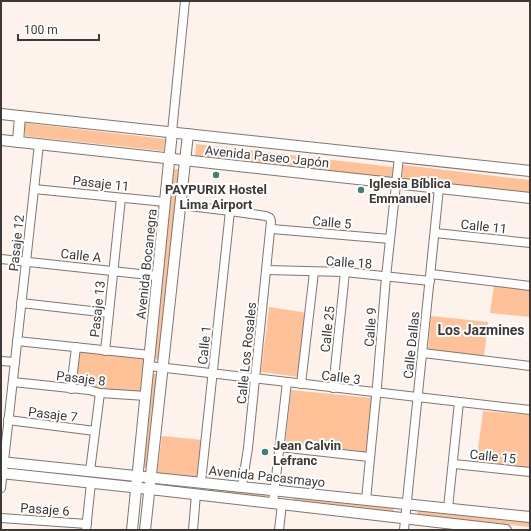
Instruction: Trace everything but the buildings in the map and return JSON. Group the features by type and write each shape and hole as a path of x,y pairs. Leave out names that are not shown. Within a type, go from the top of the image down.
{"main road":[{"name":"Avenida Paseo Japón","path":"1,114 530,172"},
{"path":"18,142 20,116"},
{"name":"Avenida Bocanegra","path":"132,530 172,132"},
{"path":"145,530 188,134"},
{"name":"Avenida Paseo Japón","path":"1,140 530,198"},
{"name":"Avenida Pacasmayo","path":"3,462 530,517"},
{"name":"Avenida Pacasmayo","path":"2,474 136,487 506,530"},
{"path":"281,504 288,491"}],"street":[{"name":"Avenida Bocanegra","path":"172,132 185,1"},
{"name":"Pasaje 12","path":"1,488 39,144"},
{"name":"Calle 9","path":"366,500 386,277 399,157"},
{"name":"Calle Dallas","path":"404,530 439,188"},
{"name":"Pasaje 11","path":"34,189 165,202"},
{"name":"Pasaje 13","path":"105,351 121,198"},
{"name":"Calle 5","path":"181,205 266,216 270,218 272,225 390,240"},
{"name":"Calle 1","path":"201,482 230,211"},
{"name":"Calle Los Rosales","path":"242,486 248,448 272,225"},
{"name":"Calle 11","path":"435,233 530,243"},
{"name":"Calle A","path":"1,259 158,276"},
{"name":"Calle 18","path":"267,270 345,272 386,277 430,278 530,286"},
{"path":"301,384 314,272"},
{"name":"Calle 25","path":"333,388 345,272"},
{"path":"22,303 109,313"},
{"path":"17,341 150,355"},
{"path":"71,388 76,348"},
{"path":"423,353 530,366"},
{"path":"1,361 15,362"},
{"name":"Calle 3","path":"149,366 530,410"},
{"name":"Pasaje 8","path":"13,382 71,388 100,393 146,396"},
{"path":"279,530 281,504 274,490 287,382"},
{"path":"90,471 100,393"},
{"path":"448,508 454,464 459,402"},
{"name":"Pasaje 7","path":"8,420 95,432"},
{"path":"279,447 369,457"},
{"name":"Calle 15","path":"454,464 530,472"},
{"path":"87,527 91,483"},
{"path":"193,530 196,494"},
{"name":"Pasaje 6","path":"1,518 87,527"}],"shaded area":[{"path":"25,123 165,139 164,151 25,136"},
{"path":"196,144 393,167 392,178 195,156"},
{"path":"403,165 530,180 530,193 402,180"},
{"path":"174,169 180,169 160,360 154,359"},
{"path":"494,285 530,290 530,317 490,313"},
{"path":"269,307 308,313 299,377 261,372"},
{"path":"431,316 488,322 484,357 428,351"},
{"path":"79,352 146,358 142,394 75,387"},
{"path":"152,374 157,374 149,467 143,468"},
{"path":"291,390 372,398 366,454 285,445"},
{"path":"483,411 530,415 530,468 476,464"},
{"path":"162,436 203,440 199,477 157,473"},
{"path":"164,483 266,494 267,499 162,487"},
{"path":"294,497 394,508 393,513 294,501"},
{"path":"420,510 530,522 530,527 419,515 417,513"}],"place":[{"name":"PAYPURIX Hostel Lima Airport","path":"216,175"},
{"name":"Iglesia Bíblica Emmanuel","path":"361,190"},
{"name":"Jean Calvin Lefranc","path":"265,452"}],"district":[{"name":"Los Jazmines","path":"481,330"}]}
